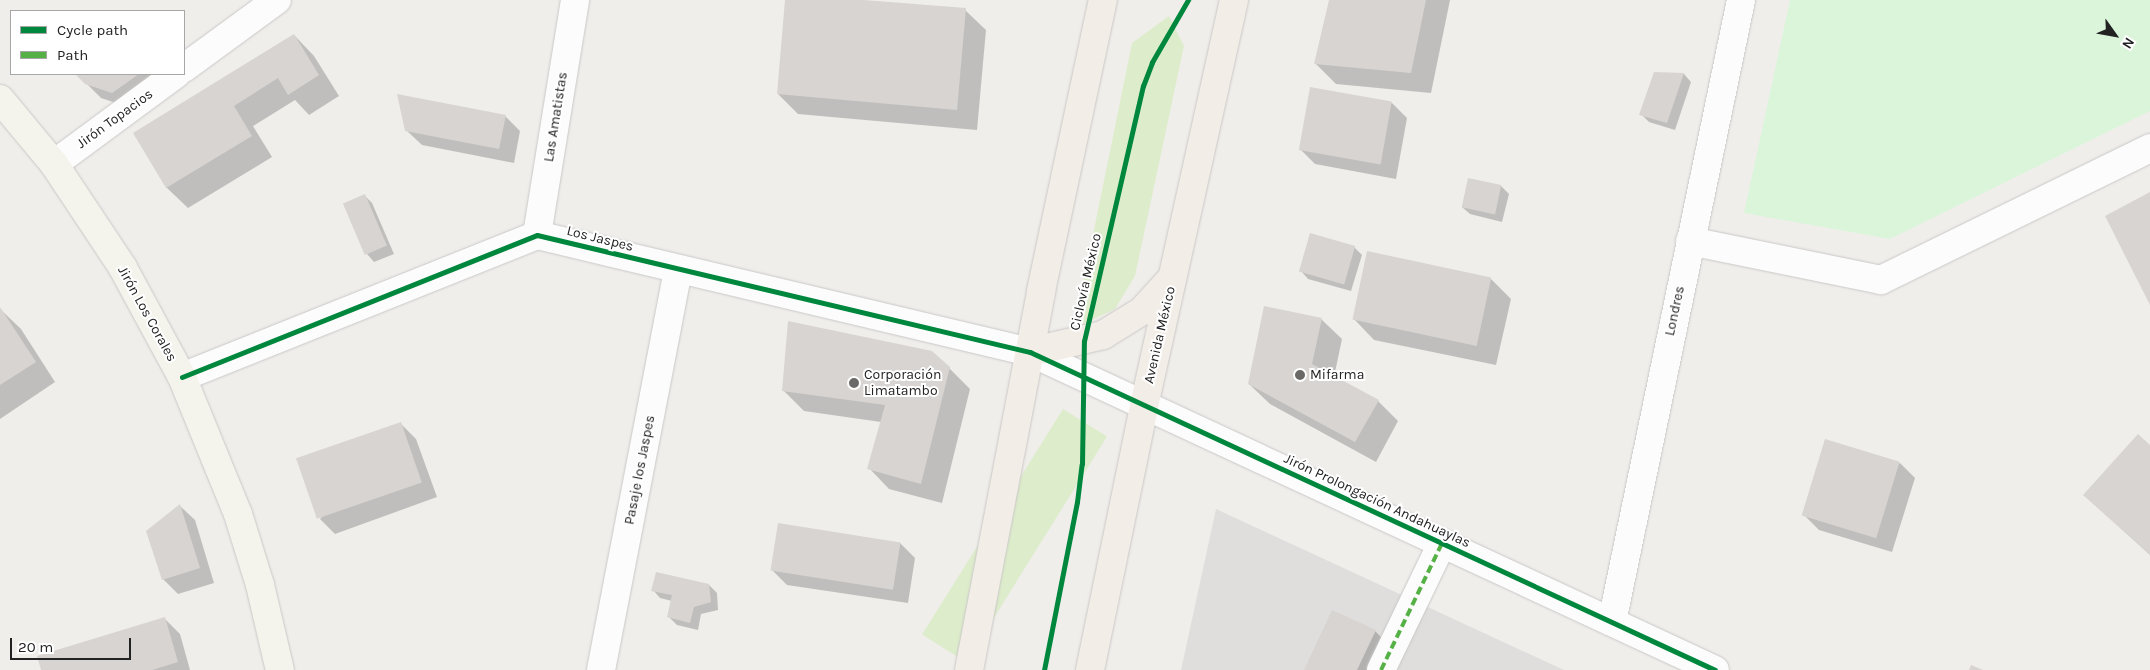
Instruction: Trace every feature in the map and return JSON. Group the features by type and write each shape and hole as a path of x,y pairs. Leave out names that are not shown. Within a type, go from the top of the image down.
{"main road":[{"path":"969,670 1030,352 1103,0"},
{"name":"Avenida México","path":"1090,670 1144,406 1231,3"},
{"path":"1030,352 1103,336 1142,311 1173,277"}],"street":[{"path":"185,67 277,0"},
{"name":"Las Amatistas","path":"537,235 575,0"},
{"name":"Londres","path":"1612,622 1741,0"},
{"name":"Jirón Topacios","path":"54,164 175,75"},
{"name":"Jirón Los Corales","path":"0,99 54,164 123,268 182,377 238,514 260,585 280,670"},
{"path":"1690,241 1881,280 2150,148"},
{"path":"182,377 537,235"},
{"name":"Los Jaspes","path":"537,235 1030,352"},
{"name":"Pasaje los Jaspes","path":"601,670 678,269"},
{"name":"Jirón Prolongación Andahuaylas","path":"1030,352 1715,670"},
{"path":"1381,670 1442,544"}],"shaded area":[{"path":"1216,509 1564,670 1181,670"}],"green space":[{"path":"1790,0 2150,0 2150,111 1890,239 1744,213"},
{"path":"1169,16 1184,46 1135,276 1115,309 1074,328 1132,43"},
{"path":"1063,409 1107,437 966,662 922,635"}],"building":[{"path":"785,0 864,0 966,8 957,110 777,94"},
{"path":"1329,0 1426,0 1411,73 1314,64"},
{"path":"294,34 319,75 288,95 278,78 234,106 252,136 166,188 133,133"},
{"path":"1654,72 1684,73 1667,123 1639,115"},
{"path":"76,75 138,75 112,93 85,84"},
{"path":"1310,87 1392,101 1381,164 1299,150"},
{"path":"397,94 506,115 499,149 405,131"},
{"path":"1468,178 1501,185 1495,214 1462,207"},
{"path":"2150,192 2150,305 2105,216"},
{"path":"365,194 387,246 365,255 343,203"},
{"path":"1310,233 1355,246 1344,284 1299,271"},
{"path":"1367,251 1491,277 1477,346 1352,319"},
{"path":"1264,306 1322,318 1312,364 1379,400 1355,442 1248,384"},
{"path":"0,307 36,362 0,385"},
{"path":"788,321 932,351 950,367 921,484 867,469 885,405 782,391"},
{"path":"401,422 422,483 317,519 296,458"},
{"path":"2138,434 2150,445 2150,555 2083,495"},
{"path":"1825,439 1900,462 1876,538 1802,516"},
{"path":"180,504 200,568 162,580 146,531"},
{"path":"778,523 900,542 893,590 770,570"},
{"path":"656,572 709,584 711,602 694,607 690,623 667,617 672,595 651,591"},
{"path":"1332,610 1376,630 1357,670 1304,670"},
{"path":"165,617 178,662 152,670 41,670 37,656"},
{"path":"1971,665 1983,670 1969,670"}],"marked path":[{"path":"1381,670 1442,543"}],"cycle path":[{"name":"Ciclovía México","path":"1044,670 1077,502 1082,464 1084,341 1143,86 1152,62 1188,0"},
{"path":"182,377 537,235 1030,352 1715,670"}],"place":[{"name":"Mifarma","path":"1300,375"},
{"name":"Corporación Limatambo","path":"854,383"}]}
